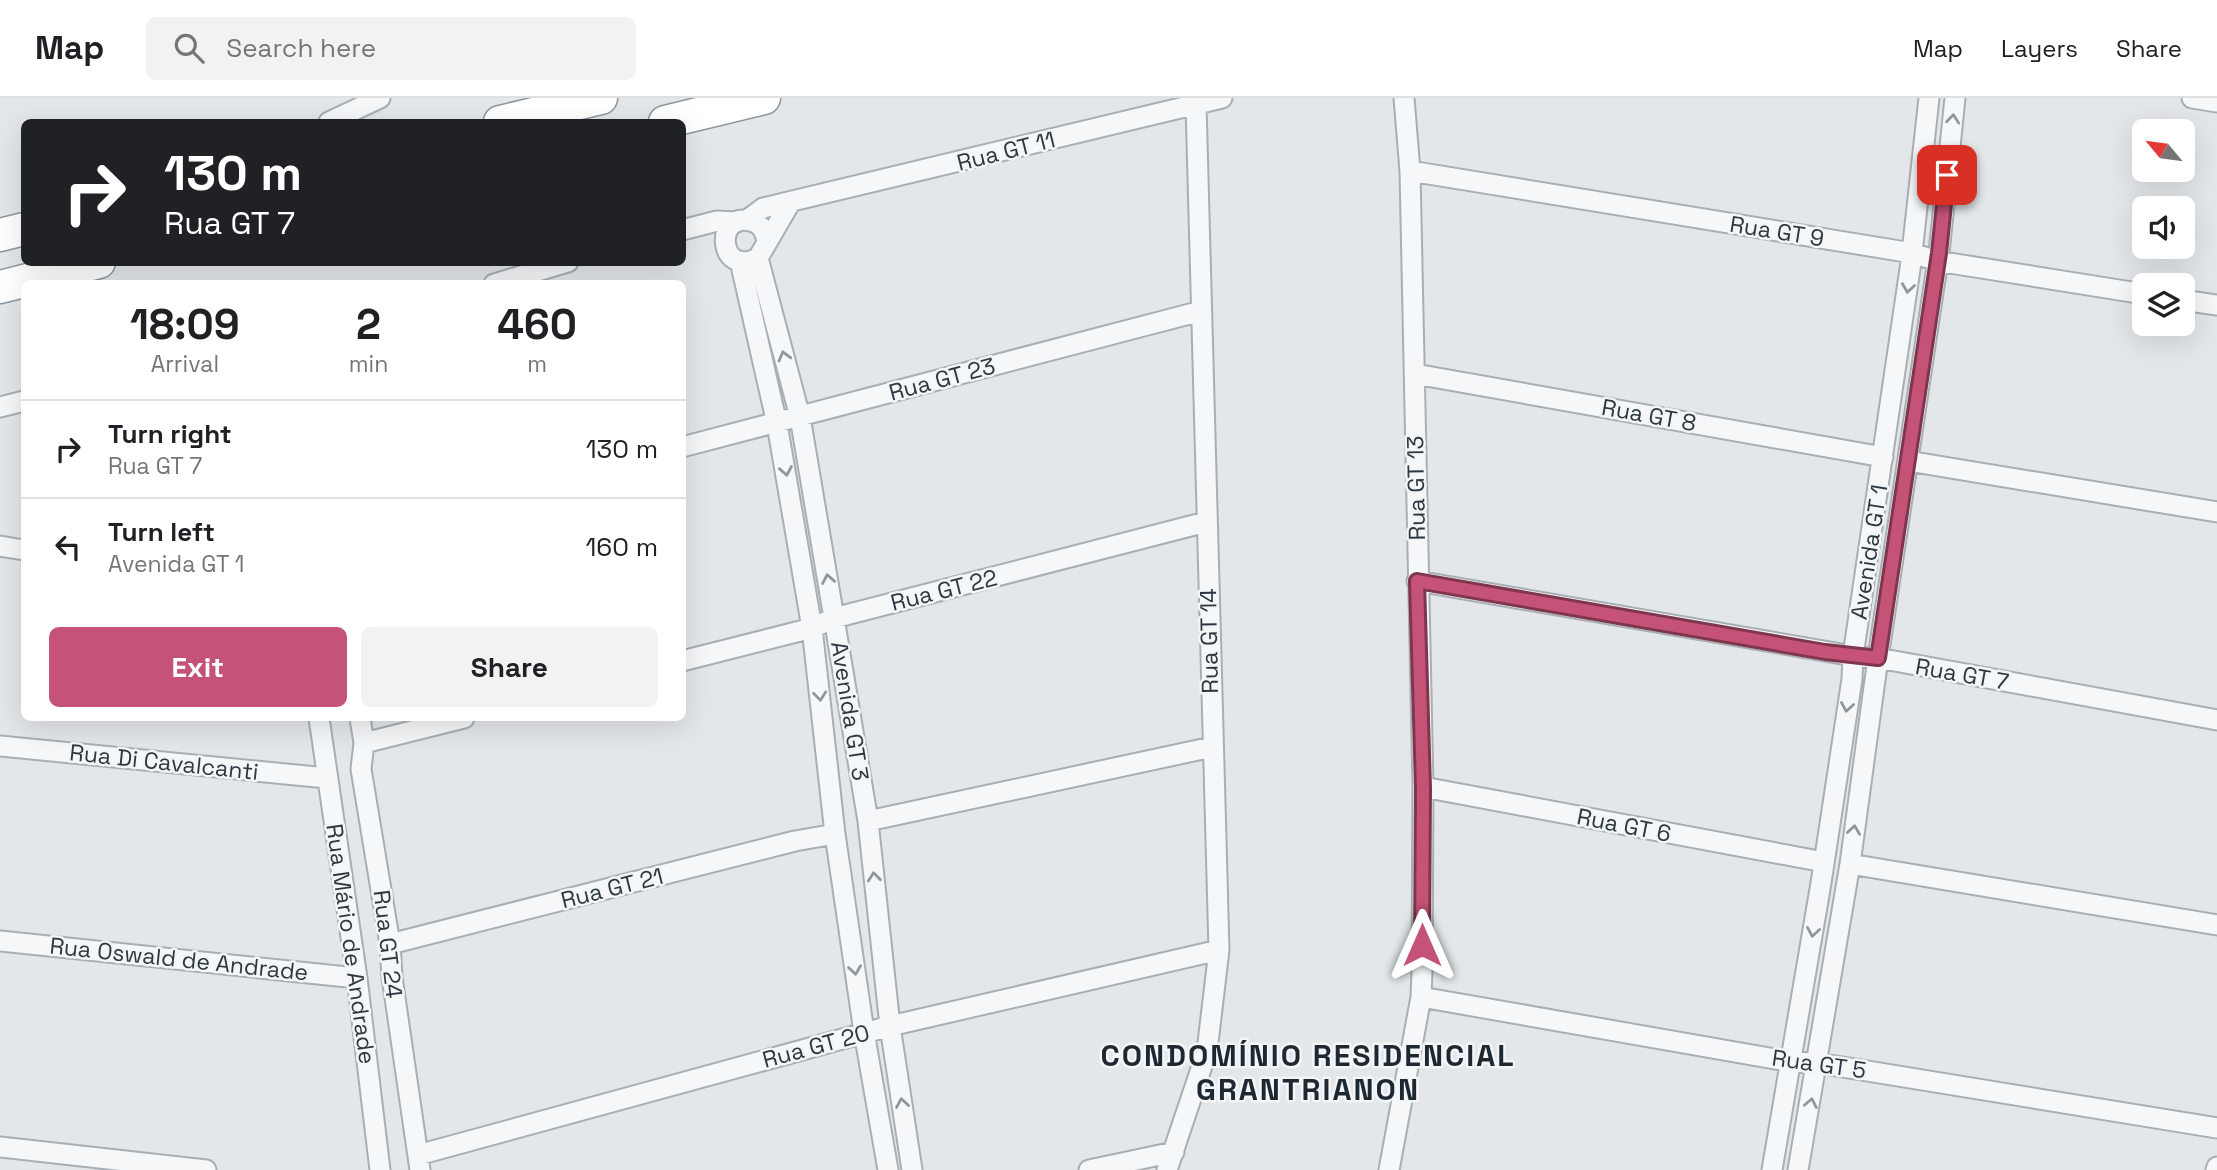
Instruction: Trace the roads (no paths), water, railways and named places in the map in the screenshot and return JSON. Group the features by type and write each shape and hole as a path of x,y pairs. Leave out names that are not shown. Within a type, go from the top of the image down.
{"highway":[{"path":"513,119 601,98"},
{"path":"677,119 764,98"},
{"path":"0,234 21,230"},
{"path":"28,280 83,266"},
{"path":"0,287 21,282"}],"street":[{"path":"335,119 380,98"},
{"name":"Rua GT 11","path":"686,229 716,220 742,221 762,208 1222,98"},
{"name":"Rua GT 13","path":"1389,1170 1421,998 1423,788 1415,374 1404,98"},
{"name":"Avenida GT 1","path":"1772,1170 1792,1062 1852,679 1853,656 1912,253 1929,98"},
{"name":"Avenida GT 1","path":"1798,1170 1850,864 1937,261 1955,98"},
{"path":"2192,98 2217,102"},
{"name":"Rua GT 14","path":"1170,1161 1207,1051 1219,950 1196,104"},
{"name":"Rua GT 9","path":"1409,171 1912,253 1937,261 2132,292"},
{"path":"755,253 790,203"},
{"path":"742,221 761,226 755,253 728,253 725,236 729,228 742,221"},
{"name":"Rua GT 11","path":"686,229 725,245"},
{"name":"Avenida GT 3","path":"755,253 800,417 868,821 890,1026 912,1170"},
{"name":"Avenida GT 3","path":"755,253 778,424 813,628 835,834 864,1032 888,1170"},
{"path":"507,280 555,266"},
{"path":"2195,302 2217,305"},
{"name":"Rua GT 23","path":"686,446 1201,311"},
{"name":"Rua GT 8","path":"1415,374 1883,457"},
{"path":"0,407 21,402"},
{"path":"1908,461 2217,512"},
{"name":"Rua GT 22","path":"686,660 813,628 834,618 1206,522"},
{"path":"0,546 21,550"},
{"name":"Rua GT 7","path":"1417,581 1853,656 1878,658 2217,720"},
{"name":"Rua Mário de Andrade","path":"319,721 357,978 380,1170"},
{"name":"Rua GT 24","path":"360,721 364,743 361,769 390,944 391,977 419,1163"},
{"path":"364,743 452,721"},
{"name":"Rua Di Cavalcanti","path":"0,746 327,778"},
{"path":"868,821 1212,747"},
{"name":"Rua GT 6","path":"1423,788 1824,862"},
{"name":"Rua GT 21","path":"390,944 795,841 835,834"},
{"path":"1850,864 2217,925"},
{"name":"Rua Oswald de Andrade","path":"0,941 357,978"},
{"name":"Rua GT 20","path":"419,1163 864,1032 1219,950"},
{"name":"Rua GT 5","path":"1421,998 1792,1062 1818,1063 2217,1128"},
{"path":"0,1147 206,1170"},
{"path":"1088,1170 1170,1161"}],"district":[{"name":"CONDOMÍNIO RESIDENCIAL GRANTRIANON","path":"1308,1072"}]}
